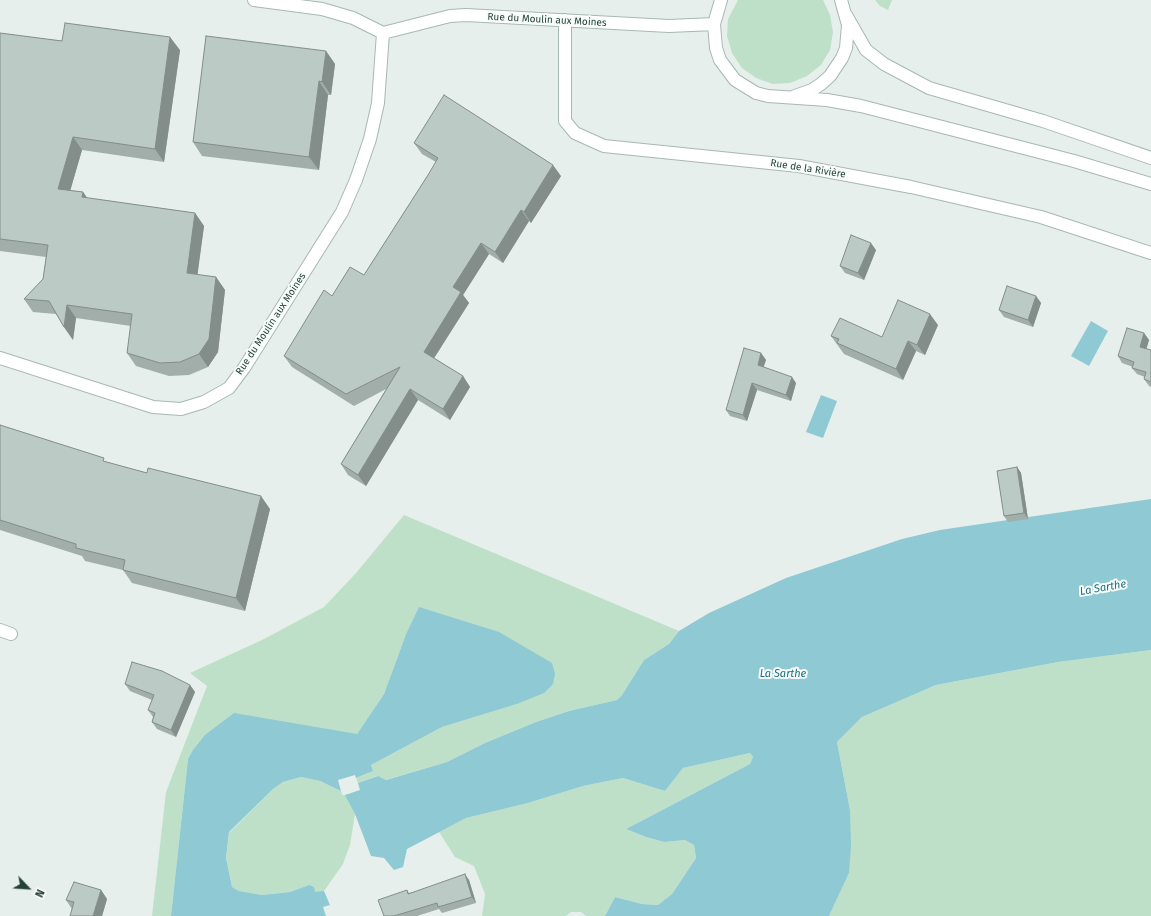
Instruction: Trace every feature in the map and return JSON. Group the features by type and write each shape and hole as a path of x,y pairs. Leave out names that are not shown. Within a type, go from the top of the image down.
{"street":[{"path":"254,0 322,9 353,18 383,33"},
{"path":"721,0 714,24 713,36 718,54 727,71 735,80 756,93 780,98 827,100 861,106 1074,161 1151,184"},
{"path":"780,98 802,94 821,84 836,68 846,48 848,25 841,0"},
{"path":"846,15 866,50 884,64 928,88 1043,121 1151,158"},
{"name":"Rue du Moulin aux Moines","path":"0,358 153,408 181,408 204,402 229,388 244,368 342,212 356,180 370,139 378,102 383,33 450,16 565,20 669,26 714,24"},
{"name":"Rue de la Rivière","path":"565,20 566,120 575,133 604,146 799,166 911,187 1041,217 1151,253"}],"green space":[{"path":"738,0 823,0 830,15 833,32 830,50 821,65 807,76 790,83 773,84 756,78 742,68 732,53 727,36 728,19"},
{"path":"875,0 892,0 888,10 880,6"},
{"path":"404,515 679,631 669,644 644,660 622,695 617,700 569,711 536,722 485,743 447,762 385,780 377,776 358,783 356,778 373,771 371,765 442,727 517,704 419,608 406,634 384,694 357,734 188,759 171,916 152,916 166,792 207,686 190,673 262,640 324,607 356,573"},
{"path":"1151,650 1151,916 829,916 849,873 850,810 837,742 862,717 936,685 1058,662"},
{"path":"750,753 753,757 750,764 626,829 664,842 685,840 694,845 696,858 672,894 658,905 642,904 615,897 605,916 586,916 581,912 571,912 566,916 482,916 485,894 474,866 455,857 439,832 466,818 528,803 583,786 623,778 665,791 683,768"},
{"path":"301,777 320,781 337,789 341,791 342,795 345,795 350,801 355,814 350,845 343,864 324,891 319,893 315,892 309,885 290,892 262,895 239,891 232,887 226,858 229,833 273,789 283,782"}],"water":[{"path":"1091,321 1108,331 1089,366 1071,356"},
{"path":"821,395 837,401 823,438 806,432"},
{"name":"La Sarthe","path":"1151,499 1151,650 1058,662 936,685 862,717 837,742 850,810 851,846 849,873 829,916 605,916 615,897 642,904 658,905 672,894 696,858 694,845 685,840 664,842 626,829 750,764 753,757 750,753 683,768 665,791 623,778 583,786 528,803 466,818 407,849 403,867 394,870 384,858 371,856 355,814 345,795 360,790 358,783 378,776 386,780 447,762 485,743 536,722 569,711 617,700 622,695 644,660 669,644 679,631 709,613 786,578 902,539 940,530"},
{"path":"419,607 499,632 552,663 555,674 553,684 544,693 517,704 442,727 371,765 373,771 356,778 355,775 338,780 341,791 320,781 301,777 283,782 273,789 229,832 226,858 232,887 239,891 262,895 290,892 309,885 314,887 315,892 324,891 330,905 323,907 326,916 171,916 188,759 205,735 234,713 357,734 384,694 406,634"}],"building":[{"path":"65,23 170,37 155,149 73,137 58,189 83,192 82,197 195,213 187,273 216,277 209,339 199,354 180,362 160,363 127,353 132,314 67,305 64,327 49,301 24,299 43,279 48,245 0,239 0,33 62,41"},
{"path":"206,36 326,51 322,82 319,81 309,157 193,142"},
{"path":"444,95 553,165 524,212 521,210 495,252 481,243 453,287 461,292 424,352 463,376 443,409 410,389 358,475 341,464 400,367 346,394 284,356 324,290 332,296 350,267 364,275 428,175 438,158 414,143"},
{"path":"851,235 871,243 858,273 840,266"},
{"path":"1007,286 1036,296 1028,320 999,310"},
{"path":"898,300 930,314 917,345 908,341 896,369 837,343 839,339 831,336 840,318 882,337"},
{"path":"1127,328 1144,333 1140,347 1151,350 1151,382 1144,379 1146,372 1132,368 1134,362 1118,356"},
{"path":"744,348 761,353 758,365 792,377 786,395 752,383 743,415 726,410"},
{"path":"0,425 104,458 103,461 147,473 148,468 261,496 236,598 123,570 125,560 76,548 76,544 0,520"},
{"path":"1017,467 1024,513 1004,516 997,471"},
{"path":"132,662 162,671 190,685 171,730 152,722 155,713 148,710 154,695 125,684"},
{"path":"465,874 472,897 438,907 437,903 394,916 384,916 378,900 407,890 408,894"},
{"path":"74,882 101,890 93,916 70,916 74,902 66,900"}]}
